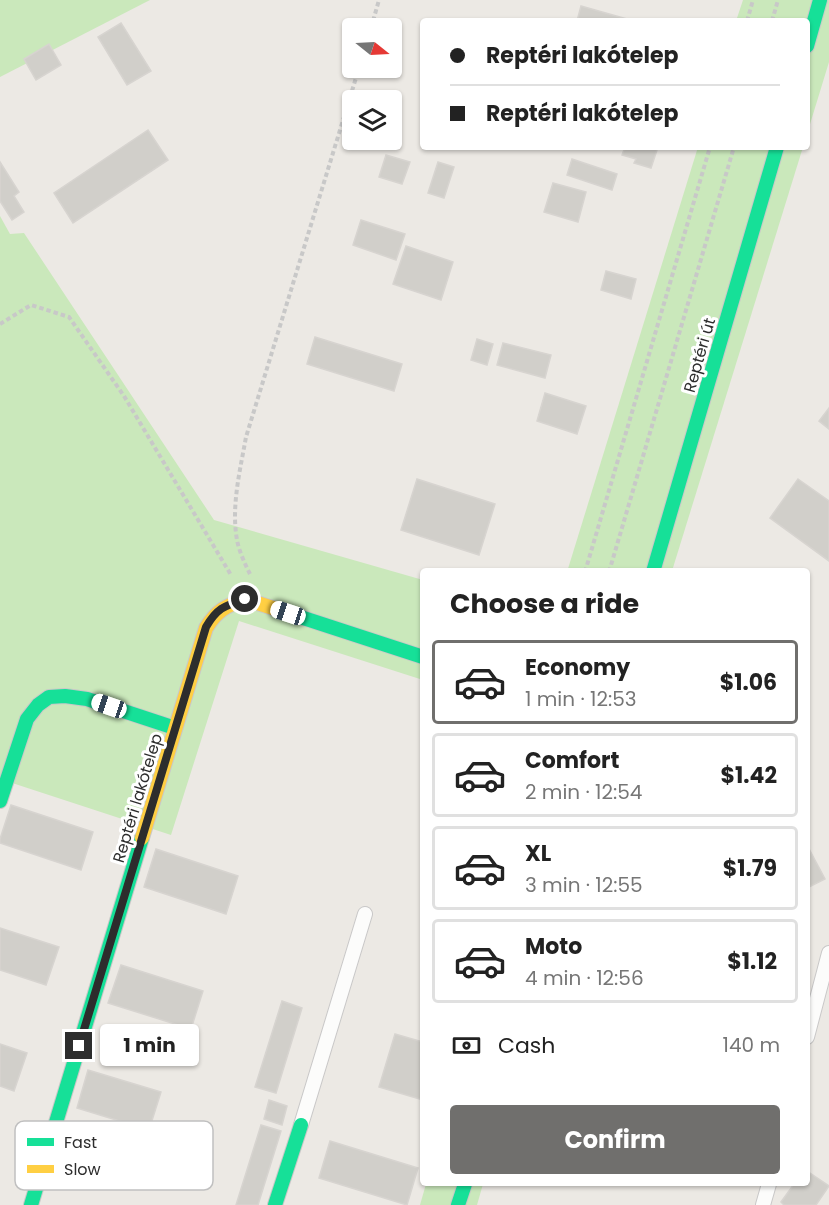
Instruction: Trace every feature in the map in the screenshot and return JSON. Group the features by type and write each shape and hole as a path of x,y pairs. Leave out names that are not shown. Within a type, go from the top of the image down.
{"street":[{"path":"810,35 820,0"},
{"name":"Reptéri út","path":"654,568 776,150"},
{"path":"245,599 420,656"},
{"name":"Reptéri lakótelep","path":"56,1121 206,627 213,615 226,605 245,599"},
{"path":"0,801 27,719 48,697 65,696 87,699 175,728"},
{"path":"275,1205 301,1125"},
{"path":"458,1205 464,1186"},
{"name":"Reptéri lakótelep","path":"31,1205 36,1190"}],"lane":[{"path":"301,1125 365,914"},
{"path":"810,1026 829,953"},
{"path":"763,1205 768,1186"}],"path":[{"path":"374,18 379,0"},
{"path":"748,18 753,0"},
{"path":"773,18 778,0"},
{"path":"251,576 237,542 235,520 237,491 246,438 356,78"},
{"path":"586,568 709,150"},
{"path":"610,568 733,150"},
{"path":"0,324 31,305 69,317 124,396 245,599"}],"green space":[{"path":"0,0 150,0 0,77"},
{"path":"743,0 829,0 829,62 810,124 810,18 737,18"},
{"path":"697,150 802,150 673,568 568,568"},
{"path":"0,216 10,234 24,233 214,520 420,579 420,679 239,621 171,835 0,779"},
{"path":"425,1186 482,1186 477,1205 420,1205"}],"building":[{"path":"581,6 623,18 578,18"},
{"path":"121,23 151,71 127,85 98,37"},
{"path":"49,44 61,65 36,80 24,59"},
{"path":"148,130 168,160 73,223 54,193"},
{"path":"624,150 657,150 651,168 634,163 636,159 622,155"},
{"path":"386,155 410,162 402,184 379,177"},
{"path":"572,159 617,174 612,190 567,175"},
{"path":"0,162 19,192 14,196 24,212 12,220 0,201"},
{"path":"438,162 454,167 444,198 428,193"},
{"path":"553,183 586,192 578,222 544,212"},
{"path":"361,220 405,234 396,260 353,245"},
{"path":"406,246 453,262 441,300 393,284"},
{"path":"606,271 636,279 631,299 601,290"},
{"path":"315,337 402,364 394,391 307,364"},
{"path":"477,339 493,344 487,365 471,360"},
{"path":"503,343 551,355 545,378 497,365"},
{"path":"545,393 586,406 577,434 537,421"},
{"path":"829,408 829,429 819,421"},
{"path":"417,479 495,504 479,555 401,530"},
{"path":"798,479 829,501 829,561 770,518"},
{"path":"11,805 93,832 81,870 0,843"},
{"path":"156,849 238,876 226,914 144,887"},
{"path":"810,851 825,879 810,886"},
{"path":"0,928 59,947 46,985 0,970"},
{"path":"121,965 203,991 191,1029 108,1003"},
{"path":"282,1001 302,1008 276,1093 255,1087"},
{"path":"395,1034 420,1041 420,1099 379,1087"},
{"path":"0,1044 27,1053 14,1091 0,1086"},
{"path":"88,1070 161,1092 152,1121 120,1121 77,1108"},
{"path":"269,1100 287,1106 282,1125 264,1119"},
{"path":"261,1125 281,1131 258,1205 236,1205"},
{"path":"330,1141 418,1168 407,1205 319,1178"},
{"path":"810,1173 829,1186 816,1205 784,1205 781,1202 793,1186 810,1186"}],"traffic: fast":[{"path":"810,35 820,0"},
{"path":"654,568 776,150"},
{"path":"285,612 420,656"},
{"path":"0,801 27,719 38,705 49,697 65,696 87,699 175,728"},
{"path":"56,1121 142,838"},
{"path":"275,1205 301,1125"},
{"path":"458,1205 464,1186"},
{"path":"31,1205 36,1190"}],"traffic: slow":[{"path":"142,838 206,628 222,609 245,599 285,612"}],"route":[{"path":"79,1046 206,627 213,615 226,605 245,599"}]}
